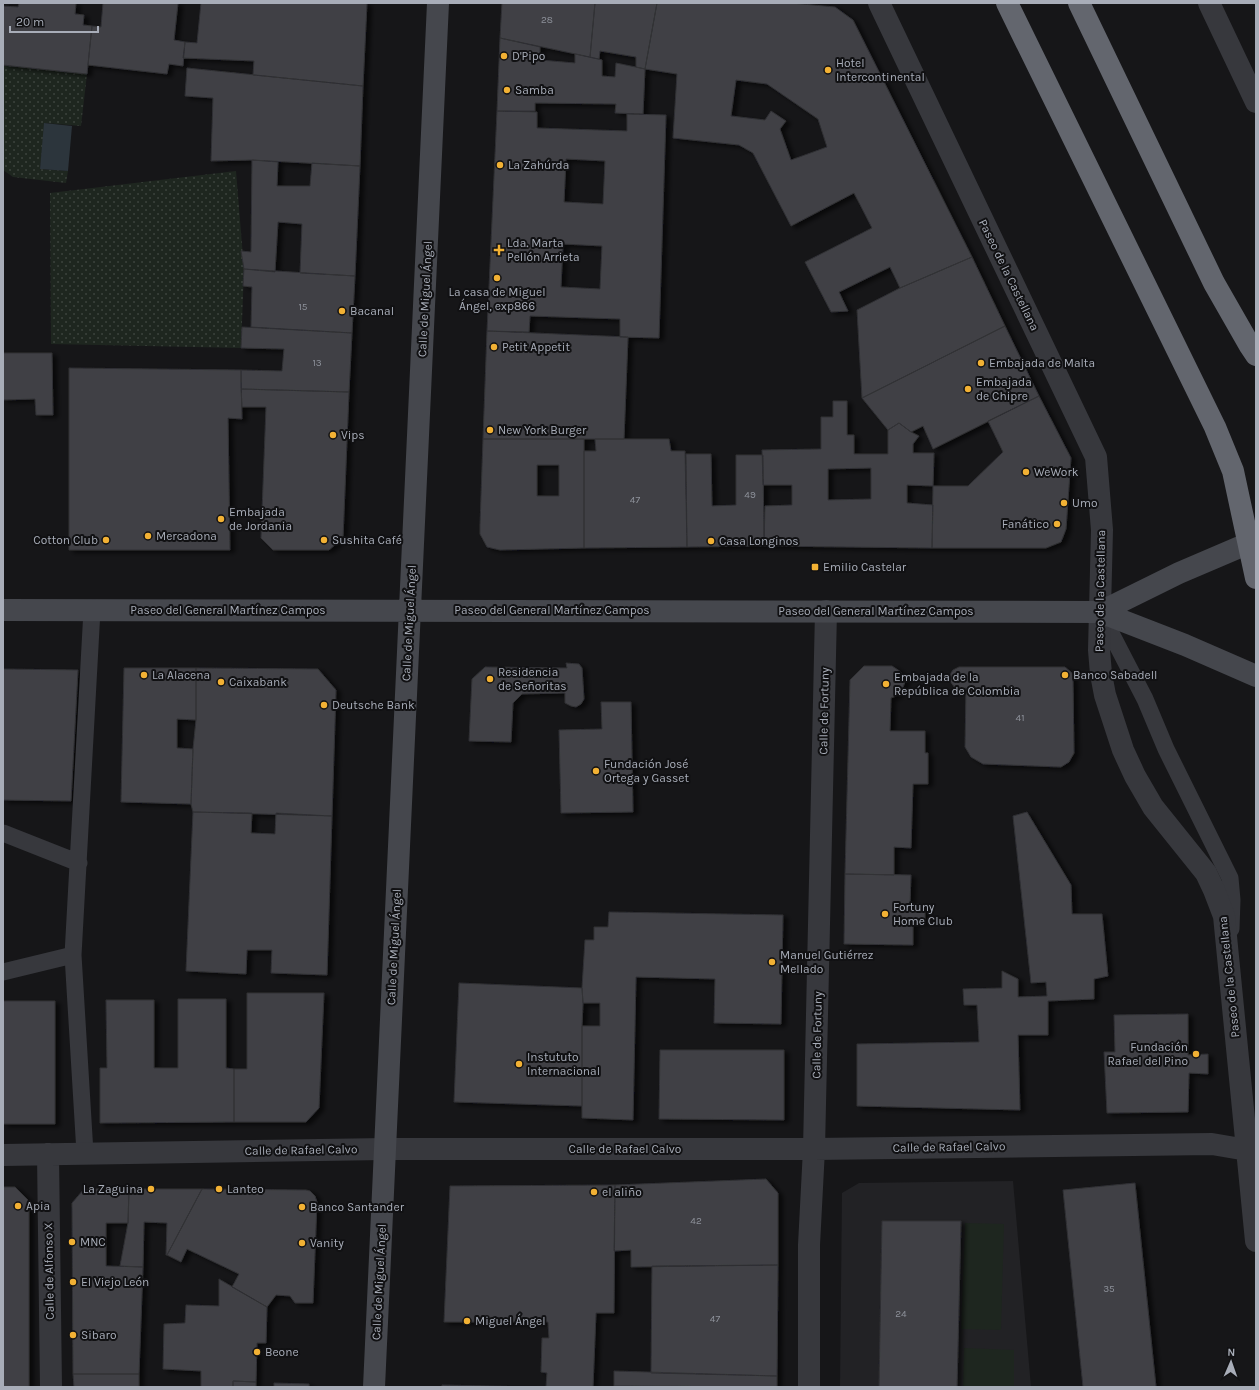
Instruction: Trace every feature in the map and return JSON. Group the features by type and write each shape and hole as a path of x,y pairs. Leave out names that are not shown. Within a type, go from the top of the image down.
{"highway":[{"path":"1007,3 1215,427 1233,471 1253,541 1256,578"},
{"path":"1079,3 1214,283 1256,355"}],"street":[{"name":"Calle de Miguel Ángel","path":"374,1387 438,3"},
{"name":"Paseo de la Castellana","path":"879,3 1096,457 1102,530 1099,650 1101,674 1106,695 1124,750 1135,776 1153,807 1206,873 1224,916 1256,1242"},
{"path":"1209,3 1256,102"},
{"path":"1100,612 1179,573 1253,541"},
{"name":"Paseo del General Martínez Campos","path":"3,610 1100,612"},
{"name":"Calle de Fortuny","path":"809,1387 809,1244 814,1149 826,611"},
{"path":"1100,612 1185,644 1256,676"},
{"name":"Calle de Rafael Calvo","path":"3,1155 385,1149 814,1149 1212,1144 1247,1150"},
{"name":"Calle de Alfonso X","path":"48,1154 51,1387"}],"lane":[{"path":"85,1153 73,955 92,610"},
{"path":"1100,612 1145,699 1166,749 1222,859 1230,878 1232,900 1229,960"},
{"path":"3,833 78,863"},
{"path":"3,972 73,955"}],"shaded area":[{"path":"3,65 87,74 81,126 45,123 40,169 68,171 66,183 13,177 3,170"},
{"path":"44,123 72,126 68,171 40,169"},
{"path":"236,171 244,269 241,348 51,344 50,193"},
{"path":"1013,1181 1031,1387 840,1387 842,1193 859,1183"},
{"path":"965,1223 1004,1224 1001,1330 961,1329"},
{"path":"964,1348 1014,1350 1014,1387 963,1387"}],"building":[{"path":"19,3 76,3 75,14 84,15 83,25 92,26 87,74 3,65 3,6 18,7"},
{"path":"103,3 178,3 174,40 185,42 183,66 169,64 167,74 88,65 92,26 101,27"},
{"path":"201,3 367,3 363,86 253,75 254,61 183,58 185,42 197,43"},
{"path":"502,3 595,3 590,57 500,38"},
{"path":"595,3 657,3 645,69 636,67 636,57 600,51 599,59 590,57"},
{"path":"657,3 791,3 835,7 853,20 972,257 900,288 890,267 839,292 848,311 831,312 805,262 872,228 854,193 791,226 753,153 739,145 673,138 677,74 645,69","holes":["736,80 767,84 818,119 827,147 791,160 780,129 786,121 771,111 765,120 731,116"]},
{"path":"500,38 540,47 540,60 575,63 575,54 602,60 602,76 615,77 616,63 645,69 643,114 615,113 616,104 535,103 535,111 497,111"},
{"path":"187,68 363,86 360,166 252,160 211,161 213,98 185,96"},
{"path":"497,111 537,112 537,128 627,131 627,114 666,115 659,338 620,337 620,319 530,316 529,332 487,331","holes":["566,159 605,161 603,204 564,202","563,244 602,246 600,289 561,287"]},
{"path":"252,160 278,162 277,186 310,186 312,163 360,166 355,276 300,273 302,224 278,222 275,272 244,269 241,251 251,252"},
{"path":"972,257 1005,326 862,398 857,310 900,288"},
{"path":"244,269 355,276 352,333 251,327 252,287 243,286"},
{"path":"1005,326 1039,396 933,449 923,426 911,432 899,423 888,430 862,398"},
{"path":"242,327 352,333 349,392 241,389 241,370 282,371 284,349 241,348"},
{"path":"487,331 628,337 624,439 483,439"},
{"path":"3,353 52,353 53,415 36,415 35,399 3,400"},
{"path":"69,368 241,370 242,419 228,418 230,550 69,550"},
{"path":"241,389 349,392 343,538 329,550 273,550 261,538 266,407 242,407"},
{"name":"WeWork","path":"1039,396 1071,458 1066,529 1061,542 1046,548 932,548 933,486 968,486 1003,452 988,421"},
{"path":"833,401 847,401 847,435 854,435 854,454 888,454 888,430 899,423 919,436 913,444 913,453 934,453 933,486 907,485 907,503 933,505 932,548 764,546 765,506 792,505 792,485 763,485 762,450 821,449 821,417 833,417","holes":["871,468 871,499 828,500 828,469"]},
{"path":"483,439 584,439 584,548 500,550 487,547 480,534","holes":["537,465 559,465 559,496 537,496"]},
{"path":"595,439 669,439 671,451 685,451 687,547 584,548 584,451 596,451"},
{"path":"686,454 711,454 712,506 736,505 736,455 763,455 764,546 687,547"},
{"path":"566,663 579,664 582,668 584,699 581,704 576,707 565,703 565,693 522,694 513,703 511,742 469,741 472,679 485,667 567,668"},
{"path":"864,666 892,666 904,676 905,682 901,692 891,698 890,731 925,731 925,753 928,753 928,784 913,784 911,848 894,847 894,875 845,874 850,680"},
{"path":"959,667 1065,667 1072,673 1074,753 1069,762 1061,767 983,764 971,757 965,747 966,688 955,688 950,681 951,673"},
{"path":"124,668 196,668 196,720 177,719 177,748 193,749 191,804 121,802"},
{"path":"196,668 318,669 336,690 332,816 193,812 191,804 193,749 196,720"},
{"path":"3,669 78,670 71,801 3,800"},
{"name":"Fundación José Ortega y Gasset","path":"601,702 631,702 633,812 561,813 559,730 602,729"},
{"path":"193,812 252,813 251,833 275,834 276,813 332,816 327,975 271,973 272,950 247,950 246,974 186,971"},
{"path":"1027,812 1071,885 1072,914 1102,914 1108,976 1094,979 1094,999 1048,1001 1048,1035 1018,1035 1020,1110 857,1106 857,1044 979,1042 977,1005 964,1005 963,989 1002,988 1002,971 1018,979 1018,997 1047,996 1046,982 1031,983 1013,816"},
{"name":"Fortuny Home Club","path":"845,874 911,875 910,904 925,904 925,923 913,923 913,945 844,944"},
{"path":"609,912 783,915 781,1024 714,1023 715,979 636,977 633,1120 582,1118 582,1026 600,1026 600,1003 583,1003 582,988 585,940 594,940 594,927 608,927"},
{"name":"Instututo Internacional","path":"459,983 582,988 582,1106 454,1102"},
{"path":"247,993 324,993 319,1108 306,1122 234,1122 234,1069 247,1069"},
{"path":"178,999 226,999 226,1068 234,1069 234,1122 100,1123 100,1068 107,1068 106,1000 154,1000 154,1068 178,1068"},
{"path":"3,1001 55,1001 55,1124 3,1124"},
{"path":"1188,1014 1188,1055 1208,1054 1208,1074 1189,1073 1188,1112 1107,1113 1104,1052 1115,1052 1114,1015"},
{"path":"660,1050 784,1050 784,1120 659,1119"},
{"path":"766,1179 778,1193 778,1265 631,1267 631,1250 614,1251 615,1185"},
{"path":"1135,1183 1156,1387 1083,1387 1063,1190"},
{"path":"615,1185 614,1313 596,1313 593,1387 546,1387 547,1373 541,1372 542,1338 549,1338 548,1322 444,1322 450,1186"},
{"path":"3,1187 15,1187 29,1201 29,1387 3,1387"},
{"path":"84,1189 129,1189 128,1223 106,1223 106,1266 143,1267 139,1374 73,1374 72,1203"},
{"path":"129,1189 202,1189 167,1255 167,1223 144,1222 143,1267 120,1266 128,1223"},
{"path":"202,1189 306,1190 310,1191 315,1196 317,1202 313,1303 295,1303 290,1296 276,1295 267,1307 232,1287 239,1274 187,1249 181,1262 167,1255"},
{"path":"882,1221 961,1221 957,1387 879,1387"},
{"path":"778,1265 777,1376 651,1373 652,1266"},
{"path":"219,1279 267,1307 266,1343 257,1343 256,1382 233,1381 233,1387 201,1387 201,1371 163,1369 164,1324 185,1323 186,1305 219,1306"},
{"path":"614,1371 777,1376 777,1387 614,1386"},
{"path":"73,1374 139,1374 139,1387 74,1387"},
{"path":"233,1381 256,1382 256,1387 233,1387"},
{"path":"274,1383 309,1384 309,1387 274,1387"},
{"path":"442,1385 533,1387 442,1387"}],"place":[{"name":"D'Pipo","path":"504,56"},
{"name":"Hotel Intercontinental","path":"828,70"},
{"name":"Samba","path":"507,90"},
{"name":"La Zahúrda","path":"500,165"},
{"name":"Lda. Marta Pellón Arrieta","path":"499,250"},
{"name":"La casa de Miguel Ángel, exp866","path":"497,278"},
{"name":"Bacanal","path":"342,311"},
{"name":"Petit Appetit","path":"494,347"},
{"name":"Embajada de Malta","path":"981,363"},
{"name":"Embajada de Chipre","path":"968,389"},
{"name":"New York Burger","path":"490,430"},
{"name":"Vips","path":"333,435"},
{"name":"WeWork","path":"1026,472"},
{"name":"Umo","path":"1064,503"},
{"name":"Embajada de Jordania","path":"221,519"},
{"name":"Fanático","path":"1057,524"},
{"name":"Mercadona","path":"148,536"},
{"name":"Cotton Club","path":"106,540"},
{"name":"Sushita Café","path":"324,540"},
{"name":"Casa Longinos","path":"711,541"},
{"name":"Emilio Castelar","path":"815,567"},
{"name":"La Alacena","path":"144,675"},
{"name":"Banco Sabadell","path":"1065,675"},
{"name":"Residencia de Señoritas","path":"490,679"},
{"name":"Caixabank","path":"221,682"},
{"name":"Embajada de la República de Colombia","path":"886,684"},
{"name":"Deutsche Bank","path":"324,705"},
{"name":"Fundación José Ortega y Gasset","path":"596,771"},
{"name":"Fortuny Home Club","path":"885,914"},
{"name":"Manuel Gutiérrez Mellado","path":"772,962"},
{"name":"Fundación Rafael del Pino","path":"1196,1054"},
{"name":"Instututo Internacional","path":"519,1064"},
{"name":"La Zaguina","path":"151,1189"},
{"name":"Lanteo","path":"219,1189"},
{"name":"el aliño","path":"594,1192"},
{"name":"Apia","path":"18,1206"},
{"name":"Banco Santander","path":"302,1207"},
{"name":"MNC","path":"72,1242"},
{"name":"Vanity","path":"302,1243"},
{"name":"El Viejo León","path":"73,1282"},
{"name":"Miguel Ángel","path":"467,1321"},
{"name":"Sibaro","path":"73,1335"},
{"name":"Beone","path":"257,1352"}]}
